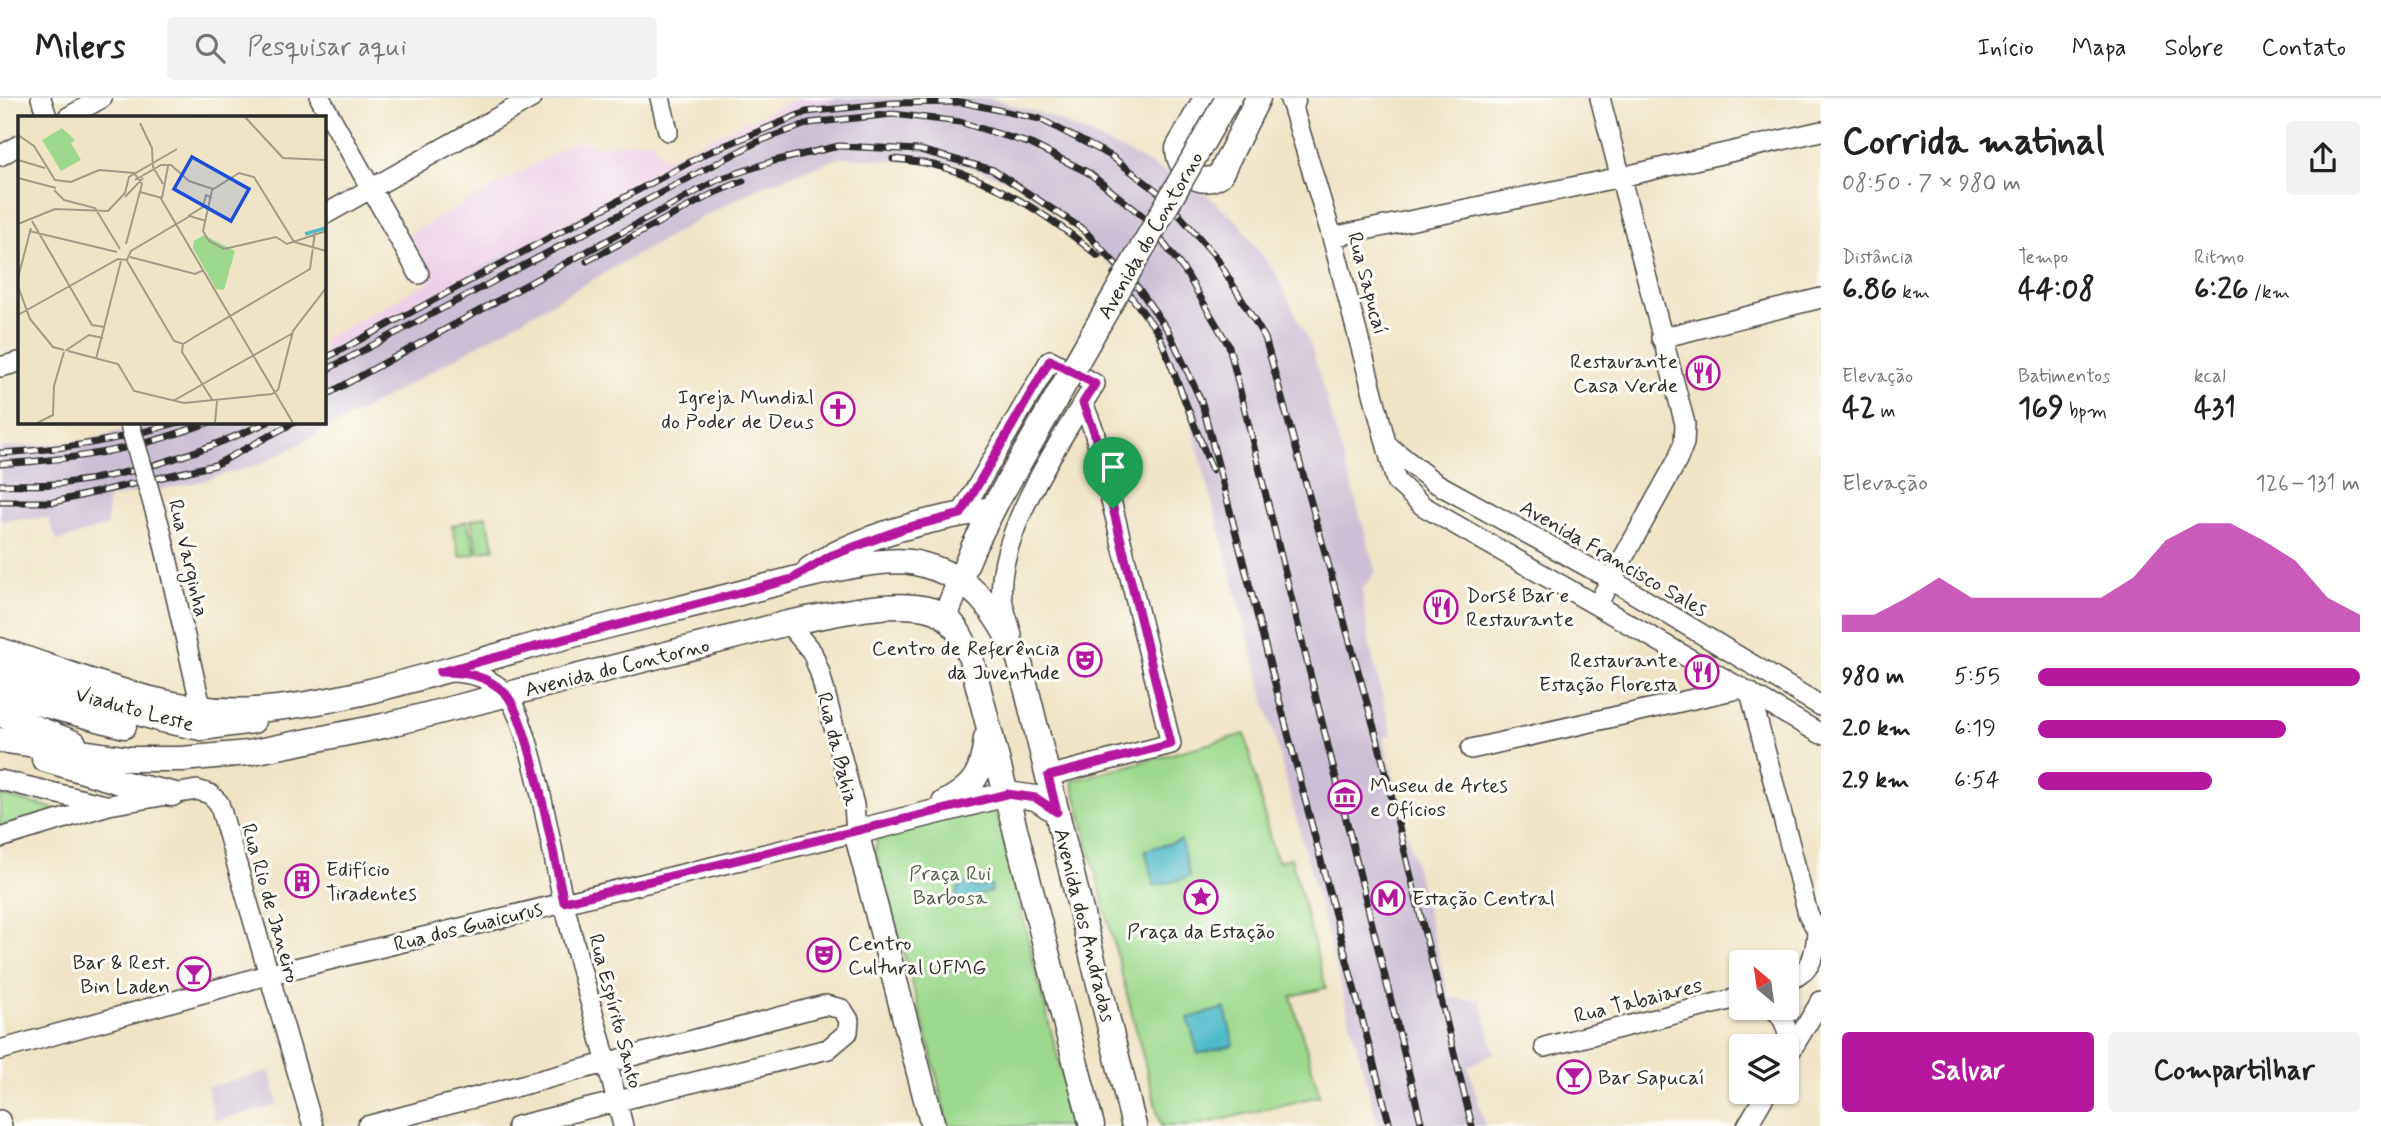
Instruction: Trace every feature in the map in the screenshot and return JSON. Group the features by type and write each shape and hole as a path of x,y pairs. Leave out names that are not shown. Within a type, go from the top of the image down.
{"main road":[{"path":"1206,98 1178,148 1178,158 1183,168 1201,181 1210,181 1220,175 1258,98"},
{"name":"Avenida do Contorno","path":"3,741 104,755 182,759 248,752 337,737 848,611 902,608 934,611 945,617 959,579 995,504 1228,98"},
{"path":"798,577 830,556 905,528 995,504"},
{"name":"Avenida do Contorno","path":"0,650 155,700 201,707 252,710 311,703 440,672 798,577 872,565 912,562 959,579"},
{"name":"Avenida dos Andradas","path":"959,579 984,599 1001,623 1019,659 1134,1126"},
{"name":"Avenida dos Andradas","path":"945,617 960,634 970,655 987,730 1007,794 1092,1126"},
{"name":"Viaduto Leste","path":"0,671 162,720 201,728 257,721 311,703"},
{"name":"Viaduto Leste","path":"2,707 45,705 154,734 248,752"},
{"name":"Viaduto Leste","path":"2,707 104,755"},
{"path":"928,811 967,790 974,782 982,766 987,730"},
{"path":"3,741 45,760 130,785 172,794"},
{"name":"Rua dos Guaicurus","path":"856,832 928,811 1007,794 1036,798 1057,812"},
{"name":"Rua da Bahia","path":"856,832 933,1126"}],"street":[{"path":"41,98 47,116"},
{"path":"70,116 102,98"},
{"path":"320,98 419,274"},
{"path":"326,214 533,98"},
{"path":"660,98 668,131"},
{"path":"1600,98 1685,424 1684,443 1677,461 1597,605 1821,734"},
{"name":"Rua Sapucaí","path":"1292,99 1332,237 1396,481 1423,506 1597,605"},
{"path":"1332,237 1621,177 1821,131"},
{"path":"0,156 18,146"},
{"path":"1661,338 1821,298"},
{"path":"961,514 1050,360 1095,384 1019,516 1005,562 1002,597 1019,659"},
{"path":"0,367 18,362"},
{"path":"1048,776 1171,744 1094,431 1083,403"},
{"name":"Rua Varginha","path":"130,424 161,531 201,707"},
{"name":"Avenida Francisco Sales","path":"1387,445 1434,482 1819,699"},
{"name":"Rua da Bahia","path":"788,624 812,652 820,673 854,804 856,832"},
{"path":"1693,700 1704,666"},
{"path":"440,672 468,672 492,682 507,695"},
{"path":"1471,749 1746,690"},
{"path":"1746,690 1808,914 1819,930 1816,952 1809,968 1799,974"},
{"name":"Rua Espírito Santo","path":"507,695 524,732 564,902 623,1126"},
{"path":"0,780 109,806"},
{"name":"Rua Rio de Janeiro","path":"0,838 109,806 197,790 210,794 219,803 313,1126"},
{"name":"Rua dos Guaicurus","path":"0,1050 267,975 856,832"},
{"name":"Rua Tabaiares","path":"1545,1047 1729,1001"},
{"path":"1799,1037 1821,1001"},
{"path":"368,1126 825,1005 842,1009 849,1020 848,1032 842,1040 828,1049 617,1099 517,1126"},
{"path":"1747,1126 1759,1104"},
{"path":"0,1120 2,1126"}],"shaded area":[{"path":"798,98 839,98 770,121 661,172 326,352 326,338 430,281 406,236 574,142 602,146 650,140 665,159"},
{"path":"839,98 989,98 1050,116 1137,157 1207,195 1238,222 1276,274 1311,346 1376,571 1362,590 1370,648 1392,734 1383,737 1449,998 1480,1000 1495,1053 1468,1066 1485,1126 1378,1126 1181,385 1158,328 1136,296 1076,225 1014,183 960,164 843,157 761,186 264,463 190,484 108,498 107,526 57,541 48,518 0,520 0,448 84,441 147,424 326,424 326,352 661,172 770,121"},
{"path":"270,1071 278,1105 215,1121 207,1087"}],"green space":[{"path":"486,516 495,548 478,552 471,520"},
{"path":"467,521 476,553 460,557 452,526"},
{"name":"Praça da Estação","path":"1245,734 1271,843 1278,861 1291,858 1326,988 1291,996 1320,1096 1194,1126 1161,1126 1072,781"},
{"path":"0,795 56,809 57,811 0,826"},
{"name":"Praça Rui Barbosa","path":"995,808 1075,1126 948,1126 931,1052 875,851 877,840 886,834"}],"water":[{"path":"1181,840 1190,877 1154,886 1145,850"},
{"path":"965,883 976,888 991,885 992,891 978,895 972,904 965,906 956,897 958,889"},
{"path":"1225,1008 1234,1045 1198,1054 1188,1018"}],"railway":[{"path":"326,358 707,153 806,112 893,103 961,102 1040,119 1111,156 1162,195 1216,257 1265,338 1378,742 1472,1126"},
{"path":"326,370 757,142 809,123 893,114 960,122 1031,144 1089,173 1144,217 1186,273 1229,346 1422,1126"},
{"path":"326,395 719,179 774,161 839,146 920,150 993,170 1084,230 1139,289 1169,332 1202,403 1390,1126"},
{"path":"893,159 950,169 1003,191 1052,221 1098,256"},
{"path":"587,261 716,192 743,181"},
{"path":"1114,274 1158,332 1212,470"},
{"path":"0,453 91,443 172,424"},
{"path":"0,464 107,452 157,440 205,424"},
{"path":"0,485 57,484 144,468 219,443 263,424"},
{"path":"0,502 54,502 215,465 291,424"}],"place":[{"name":"Restaurante Casa Verde","path":"1703,373"},
{"name":"Igreja Mundial do Poder de Deus","path":"838,409"},
{"name":"Dorsé Bar e Restaurante","path":"1441,607"},
{"name":"Centro de Referência da Juventude","path":"1085,660"},
{"name":"Restaurante Estação Floresta","path":"1702,672"},
{"name":"Museu de Artes e Ofícios","path":"1345,797"},
{"name":"Edifício Tiradentes","path":"302,881"},
{"name":"Praça da Estação","path":"1201,897"},
{"name":"Estação Central","path":"1388,898"},
{"name":"Centro Cultural UFMG","path":"824,955"},
{"name":"Bar & Rest. Bin Laden","path":"194,974"},
{"name":"Bar Sapucaí","path":"1574,1077"}],"route":[{"path":"1050,360 1095,384 1083,403 1094,431 1113,509 1171,744 1048,776 1057,812 1036,798 1007,794 928,811 856,832 564,902 524,732 507,695 492,682 468,672 440,672 546,642 766,587 798,577 830,556 905,528 961,514 1050,360"}]}
